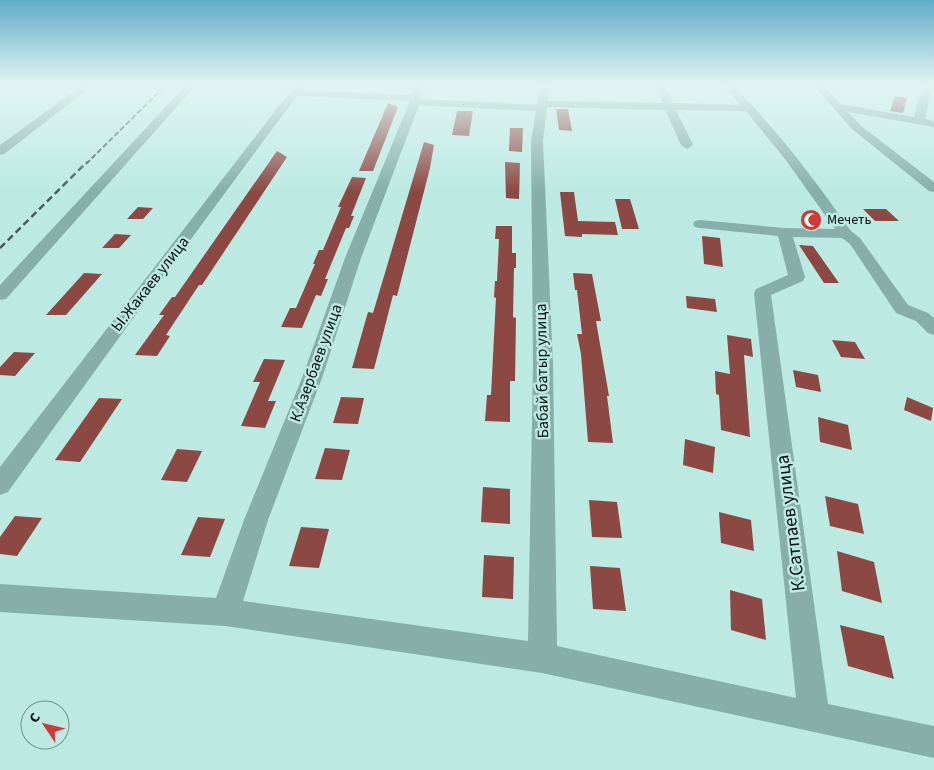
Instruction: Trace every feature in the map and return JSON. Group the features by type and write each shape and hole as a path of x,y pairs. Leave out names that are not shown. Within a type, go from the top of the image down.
{"street":[{"path":"0,152 41,120"},
{"path":"0,295 159,120"},
{"name":"Ы.Жакаев улица","path":"0,485 153,278 273,120"},
{"name":"К.Азербаев улица","path":"225,612 256,520 312,378 353,258 409,120"},
{"name":"Бабай батыр улица","path":"540,120 537,141 543,364 542,658"},
{"path":"675,120 687,145"},
{"path":"760,120 795,160 846,234 854,241 902,308 922,317 934,329"},
{"path":"849,120 856,128 934,188"},
{"path":"912,120 934,124"},
{"path":"0,134 20,135"},
{"path":"700,224 784,232 846,234"},
{"name":"К.Сатпаев улица","path":"784,232 797,277 762,293 814,718"},
{"path":"0,598 225,612 542,658 814,718 934,742"}],"building":[{"path":"381,120 393,120 373,171 359,171"},
{"path":"455,120 472,120 469,136 452,135"},
{"path":"558,120 570,120 572,131 559,130"},
{"path":"510,128 523,128 522,152 509,151"},
{"path":"424,142 434,145 430,168 397,296 393,295 374,369 352,368 368,312 373,313"},
{"path":"277,151 287,157 202,285 199,285 166,335 170,336 157,356 135,355 164,315 159,315 172,297 175,297"},
{"path":"505,162 520,163 519,199 506,198"},
{"path":"352,177 366,178 351,216 354,216 349,228 346,228 325,279 328,279 321,296 316,295 302,328 281,327 290,308 296,308 319,250 323,250 341,207 338,207"},
{"path":"560,192 574,192 578,221 615,222 618,235 582,234 582,237 565,236"},
{"path":"615,199 630,199 639,229 622,229"},
{"path":"138,207 153,208 143,219 127,219"},
{"path":"863,209 886,209 899,221 875,221"},
{"path":"496,226 512,226 512,253 516,253 513,317 516,318 515,381 510,381 510,422 485,421 487,395 491,395 496,298 494,297 495,281 497,281 499,239 495,239"},
{"path":"115,234 131,235 119,248 102,248"},
{"path":"702,236 720,238 723,267 704,264"},
{"path":"799,245 813,246 839,283 824,283"},
{"path":"84,273 102,274 66,315 46,315"},
{"path":"573,273 592,274 601,321 596,321 609,396 607,396 613,443 588,442 581,354 577,334 582,334"},
{"path":"686,296 715,299 717,312 687,308"},
{"path":"727,335 751,339 753,357 744,355 750,437 721,430 719,395 716,394 715,371 730,374"},
{"path":"832,340 855,342 865,359 841,357"},
{"path":"14,352 35,353 15,376 0,375 0,367"},
{"path":"264,359 285,360 268,401 276,401 265,428 241,426 260,382 253,382"},
{"path":"793,370 818,375 821,392 796,387"},
{"path":"341,397 364,398 358,424 333,423"},
{"path":"907,397 933,408 931,421 904,410"},
{"path":"99,398 122,399 80,462 55,460"},
{"path":"818,417 848,425 852,450 820,442"},
{"path":"685,439 715,447 713,473 683,465"},
{"path":"325,448 350,450 342,480 315,479"},
{"path":"177,449 202,451 187,482 161,480"},
{"path":"483,487 510,489 510,524 481,522"},
{"path":"825,496 858,504 864,534 830,526"},
{"path":"589,500 617,502 622,538 592,537"},
{"path":"719,512 751,520 754,551 721,543"},
{"path":"15,516 42,518 17,556 0,554 0,537"},
{"path":"198,517 225,519 210,557 181,555"},
{"path":"301,527 329,529 319,568 289,566"},
{"path":"837,551 874,562 882,603 842,591"},
{"path":"484,555 514,557 513,599 482,597"},
{"path":"590,566 620,568 626,611 593,609"},
{"path":"730,590 762,599 766,640 731,630"},
{"path":"840,625 884,636 894,679 848,666"}],"railway":[{"path":"86,164 131,120"},
{"path":"0,248 87,162"}],"place":[{"name":"Мечеть","path":"811,220"}]}
